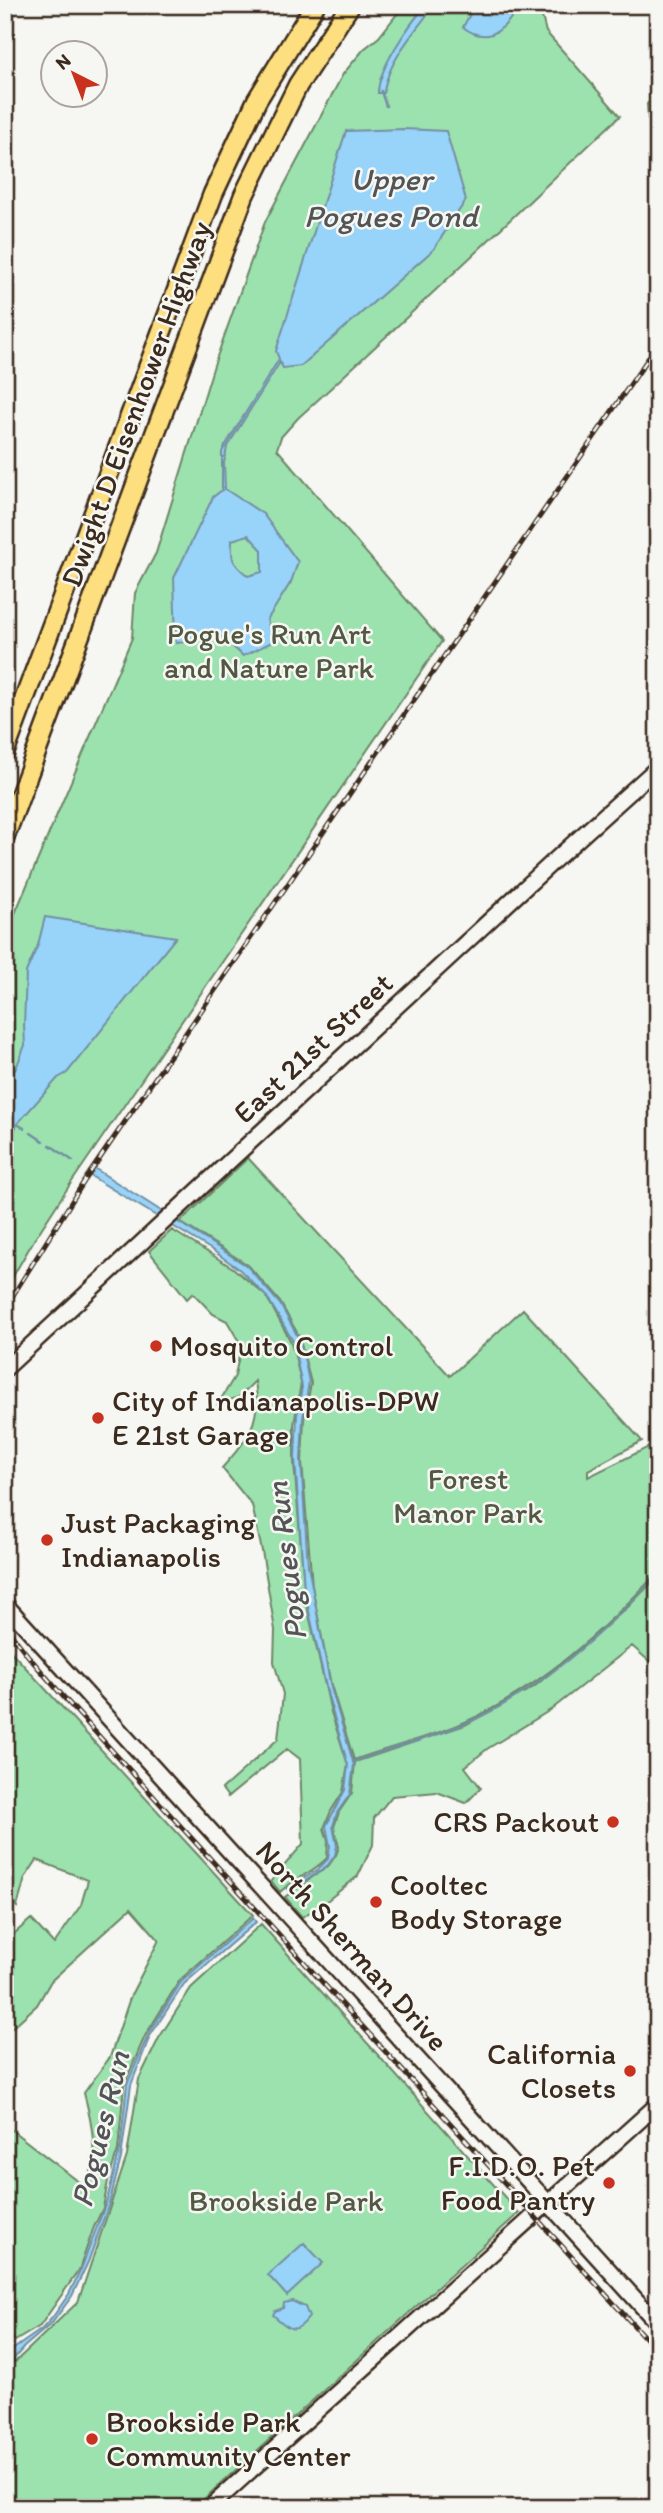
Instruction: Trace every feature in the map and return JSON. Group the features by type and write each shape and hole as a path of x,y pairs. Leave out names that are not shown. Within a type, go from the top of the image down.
{"highway":[{"name":"Dwight D Eisenhower Highway","path":"5,751 220,177 257,100 314,5"},
{"name":"Dwight D Eisenhower Highway","path":"5,836 231,225 274,130 306,71 349,5"},
{"path":"274,130 364,5"}],"main road":[{"name":"East 21st Street","path":"5,1369 658,767"},
{"name":"North Sherman Drive","path":"5,1604 658,2324"},
{"path":"209,2508 658,2104"}],"green space":[{"name":"Pogue's Run Art and Nature Park","path":"404,5 539,5 546,32 620,116 298,418 281,437 277,449 442,641 69,1186 5,1290 5,937 132,638 135,593 156,553 214,365 265,222 343,74 364,49 379,37"},
{"path":"658,94 658,130 648,119 647,104"},
{"name":"Forest Manor Park","path":"248,1158 450,1376 523,1309 642,1441 588,1470 588,1477 649,1447 658,1439 658,1572 592,1637 519,1693 452,1728 354,1760 331,1685 312,1586 302,1462 304,1419 311,1383 299,1336 280,1302 248,1265 180,1222"},
{"path":"172,1230 233,1268 266,1296 290,1340 301,1383 294,1425 294,1462 305,1597 331,1712 348,1765 343,1792 324,1828 328,1841 327,1858 280,1892 271,1881 303,1844 300,1759 287,1749 228,1797 222,1789 278,1739 283,1694 274,1662 275,1630 252,1505 222,1468 251,1429 256,1408 255,1381 239,1397 218,1404 235,1376 241,1345 227,1321 213,1314 193,1293 187,1299 149,1251"},
{"path":"658,1576 658,1669 632,1646 552,1709 487,1749 465,1767 481,1788 466,1803 437,1792 392,1796 374,1818 373,1845 358,1876 302,1917 285,1897 329,1865 336,1855 339,1847 334,1827 339,1812 352,1793 355,1762 465,1725 534,1687 628,1607"},
{"path":"5,1645 253,1915 180,1980 145,2036 124,2085 118,2150 103,2208 79,2270 40,2326 15,2341 5,2329 5,2125 87,2188 93,2140 84,2093 110,2057 131,1995 159,1940 131,1908 51,1981 37,2005 5,2034 7,1940 31,1919 54,1944 81,1905 88,1880 37,1860 25,1878 17,1907 5,1894"},
{"name":"Brookside Park","path":"261,1924 519,2213 194,2508 5,2508 5,2352 15,2362 78,2302 127,2156 139,2079 159,2038 191,1988"}],"water":[{"path":"426,5 435,5 396,58 384,93 378,93 379,83 389,59"},
{"path":"475,5 514,5 515,12 499,30 492,34 479,35 463,27"},
{"name":"Upper Pogues Pond","path":"346,131 446,131 466,200 433,250 301,366 283,368 280,362 227,447 224,463 225,489 263,514 298,562 291,582 267,620 274,641 243,656 231,645 230,636 176,643 174,578 213,497 222,490 222,452 279,359 276,351","holes":["248,535 262,550 262,572 248,576 234,561 232,540"]},
{"path":"45,917 176,937 67,1073 58,1078 17,1124 5,1154 5,1084 16,1068 25,1045 26,972 38,945"},
{"path":"94,1168 247,1266 280,1304 303,1352 309,1382 303,1418 301,1460 308,1565 331,1688 354,1765 350,1794 337,1813 333,1826 337,1846 335,1855 328,1865 290,1892 287,1889 317,1870 328,1859 330,1846 326,1826 345,1790 348,1765 328,1696 304,1589 295,1458 297,1415 302,1387 293,1341 267,1297 239,1269 89,1175"},
{"path":"253,1918 256,1922 184,1984 150,2036 131,2085 121,2158 110,2201 88,2262 72,2296 52,2323 24,2347 5,2369 5,2355 42,2329 52,2318 69,2294 81,2269 107,2200 120,2149 127,2084 149,2033 181,1982"},
{"path":"304,2243 323,2263 287,2296 268,2275"},
{"path":"292,2301 305,2307 309,2317 295,2328 287,2326 273,2315 275,2311 283,2308 284,2303"}],"waterway":[{"name":"Pogues Run","path":"381,91 386,106"},
{"name":"Pogues Run","path":"17,1124 24,1128"},
{"name":"Pogues Run","path":"31,1133 43,1141"},
{"name":"Pogues Run","path":"50,1145 73,1161"},
{"path":"353,1762 464,1724 518,1695 544,1678 592,1639 658,1574"}],"railway":[{"path":"5,1308 85,1180 658,344"},
{"path":"5,1626 67,1701 658,2352"}],"place":[{"name":"Mosquito Control","path":"156,1346"},
{"name":"City of Indianapolis-DPW E 21st Garage","path":"98,1418"},
{"name":"Just Packaging Indianapolis","path":"47,1540"},
{"name":"CRS Packout","path":"613,1822"},
{"name":"Cooltec Body Storage","path":"376,1902"},
{"name":"California Closets","path":"630,2071"},
{"name":"F.I.D.O. Pet Food Pantry","path":"609,2183"},
{"name":"Brookside Park Community Center","path":"92,2439"}]}
